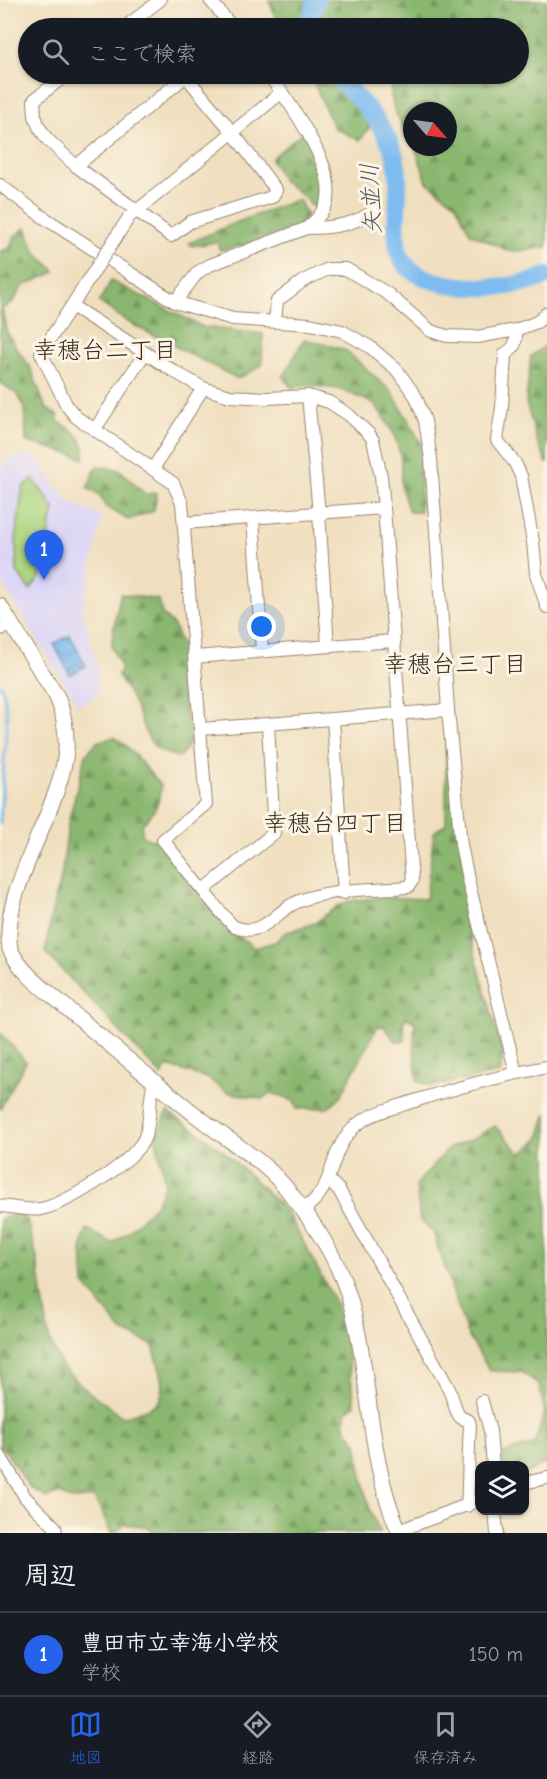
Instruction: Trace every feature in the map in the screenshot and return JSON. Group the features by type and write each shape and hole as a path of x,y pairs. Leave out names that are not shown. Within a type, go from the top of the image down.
{"main road":[{"path":"0,606 6,627 41,668 57,697 63,712 66,745 59,780 6,898 4,933 9,949 24,970 154,1082 275,1176 303,1210 329,1250 349,1297 368,1395 380,1474 399,1532"}],"street":[{"path":"139,17 160,0"},
{"path":"210,0 225,18"},
{"path":"54,84 34,100 35,116 47,139 133,214 171,236 190,222 272,197 276,190 192,84"},
{"path":"76,166 174,84"},
{"path":"175,302 198,272 210,265 307,228 319,218 327,198 328,182 324,168 304,125 276,84"},
{"path":"75,301 144,352 203,388 230,396 268,398 308,396 329,402 349,415 369,434 377,452 384,508 411,884 408,887 315,896 292,905 268,924 252,930 233,927 163,840 206,804 182,503 173,483 76,417 67,406 41,353 75,301 133,214 282,92"},
{"path":"0,185 43,217 175,302 233,319 310,324 342,331 370,347 397,370 416,397 425,420 431,459 448,710 461,845 516,1073"},
{"path":"307,228 322,228 362,221 375,210"},
{"path":"274,321 277,301 303,281 328,269 346,269 388,294 431,331 447,336 477,337 516,330 537,322 547,313"},
{"path":"516,330 517,340 512,350 505,354 502,407 496,440 515,463 521,476 533,542 536,574 547,607"},
{"path":"95,429 144,352"},
{"path":"153,469 203,388"},
{"path":"308,396 328,646"},
{"path":"184,523 384,508"},
{"path":"253,519 262,651"},
{"path":"195,657 393,641"},
{"path":"201,729 448,710"},
{"path":"333,719 344,892"},
{"path":"204,890 274,834 268,724"},
{"path":"303,1210 323,1190 344,1139 362,1120 422,1099 516,1073 547,1067"},
{"path":"0,1206 39,1210 64,1202 110,1173 141,1144 147,1131 150,1094 154,1082"},
{"path":"329,1180 343,1196 395,1289 449,1389 457,1412 469,1421 470,1477 467,1506"},
{"path":"482,1401 490,1431 493,1461"},
{"path":"0,1456 18,1487 55,1527 56,1533"},
{"path":"529,1481 547,1478"},
{"path":"399,1532 475,1502"},
{"path":"495,1515 497,1533"}],"shaded area":[{"path":"32,453 68,501 102,517 82,611 98,668 97,694 79,706 0,580 0,469 12,458"}],"green space":[{"path":"269,0 547,0 547,247 511,252 470,233 456,204 427,182 418,156 457,156 457,102 403,102 403,126 394,110 391,84 529,84 529,18 275,18"},
{"path":"314,84 357,84 369,128 360,140 334,128"},
{"path":"308,132 329,169 318,208 310,205 306,198 283,181 271,159 299,135"},
{"path":"299,199 307,216 300,226 246,245 220,250 217,242 192,246 189,243 235,223"},
{"path":"26,227 36,252 55,272 23,286 13,302 2,309 6,330 30,367 46,408 58,416 58,422 78,436 83,446 84,459 26,441 25,410 18,395 0,382 0,251 9,249 15,236"},
{"path":"111,281 203,327 263,334 262,365 238,379 128,322 99,302"},
{"path":"304,339 345,350 392,392 421,443 420,512 409,512 401,487 401,457 394,434 375,404 339,389 307,385 292,388 283,378"},
{"path":"547,345 547,464 537,441 526,402 531,356"},
{"path":"97,466 120,470 145,494 157,493 154,511 128,520 105,506 100,495 87,488"},
{"path":"33,479 54,508 40,577 30,590 17,572 16,535 23,487"},
{"path":"121,594 159,600 162,614 174,626 186,649 189,694 184,709 192,740 180,757 160,751 153,745 118,675 121,666 112,644"},
{"path":"114,737 134,753 161,786 156,807 142,825 142,835 150,840 157,839 225,930 247,941 254,948 275,942 285,933 315,923 349,901 383,897 426,899 434,832 446,824 446,744 453,740 471,940 503,1054 500,1073 432,1086 419,1082 415,1061 415,1022 406,1017 403,1024 405,1040 401,1042 394,1040 385,1027 378,1026 340,1097 328,1108 297,1109 295,1102 283,1096 270,1093 263,1099 227,1092 207,1078 167,1066 162,1076 45,952 55,896 61,879 69,819 86,754 97,742"},
{"path":"0,1032 26,1062 0,1109"},
{"path":"167,1112 224,1152 284,1209 336,1304 344,1332 355,1405 346,1412 344,1422 347,1431 357,1443 370,1511 381,1533 151,1533 149,1527 125,1524 117,1532 111,1533 94,1498 71,1500 60,1493 46,1498 29,1487 6,1452 0,1447 0,1219 17,1213 27,1219 37,1259 49,1339 63,1368 88,1391 123,1417 151,1407 162,1395 162,1379 153,1345 122,1331 84,1284 82,1245 87,1229 112,1243 129,1232 156,1204 165,1183 156,1139"},
{"path":"547,1112 547,1462 529,1472 529,1461 503,1461 502,1454 534,1444 545,1413 539,1385 522,1372 490,1371 467,1334 433,1232 420,1220 416,1185 449,1148 472,1139 495,1126 521,1154 539,1139"}],"water":[{"path":"70,635 86,666 70,675 54,644"}],"waterway":[{"name":"矢並川","path":"311,18 317,0"},
{"name":"矢並川","path":"343,84 376,120 394,153 398,177 396,225 398,249 404,263 417,274 434,281 473,287 511,286 547,276"},
{"path":"0,684 4,692 7,716 0,824"}],"place":[{"name":"豊田市立幸海小学校","path":"44,580"}],"district":[{"name":"幸穂台二丁目","path":"105,350"},
{"name":"幸穂台三丁目","path":"455,664"},
{"name":"幸穂台四丁目","path":"335,823"}]}
